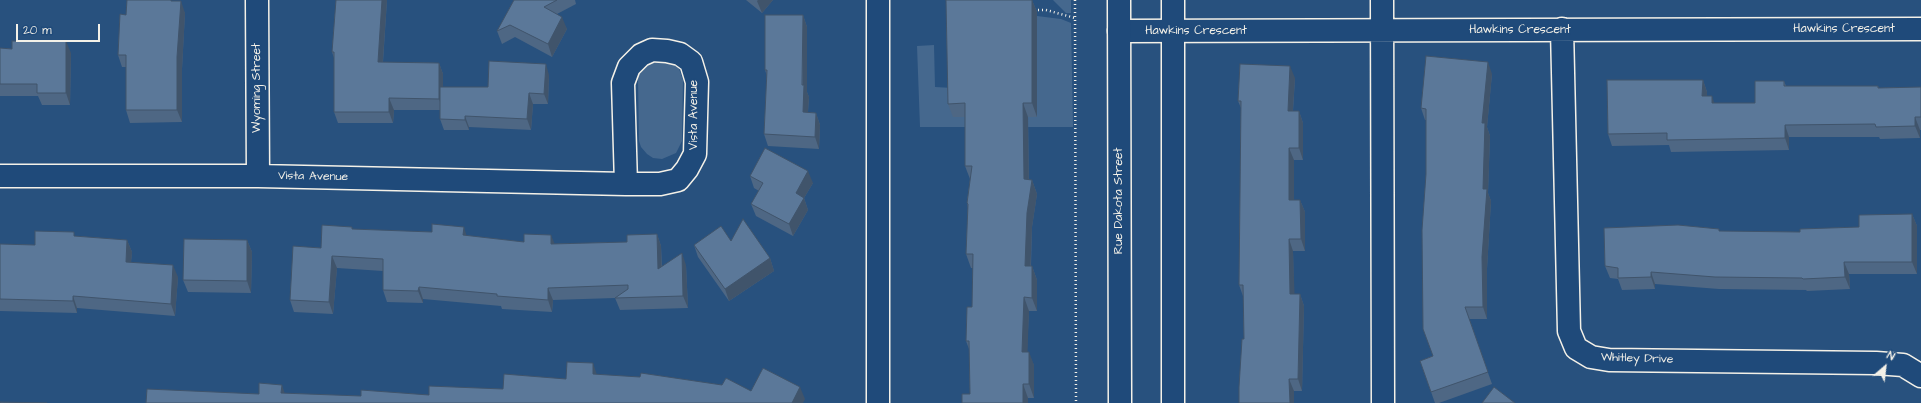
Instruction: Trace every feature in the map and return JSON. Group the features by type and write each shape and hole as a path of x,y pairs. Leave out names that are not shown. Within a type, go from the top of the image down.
{"street":[{"name":"Wyoming Street","path":"257,0 258,176"},
{"path":"878,0 878,403"},
{"name":"Rue Dakota Street","path":"1119,0 1120,403"},
{"path":"1173,0 1173,403"},
{"path":"1382,0 1383,403"},
{"name":"Whitley Drive","path":"1562,29 1569,331 1576,348 1591,357 1609,360 1876,363 1903,365 1921,376"},
{"name":"Hawkins Crescent","path":"1119,31 1921,29"},
{"name":"Vista Avenue","path":"0,176 258,176 626,184 660,184 678,180 687,169 695,154 697,82 691,62 680,54 652,50 641,55 629,67 623,83 626,184"}],"path":[{"path":"1075,0 1076,403"},
{"path":"1031,10 1046,10 1075,18"}],"shaded area":[{"path":"1053,0 1071,0 1071,13 1066,13"},
{"path":"1037,16 1061,19 1071,23 1073,127 920,127 917,46 934,45 935,87 953,88"},
{"path":"657,60 674,63 679,69 683,80 682,141 676,153 662,159 653,158 647,154 641,147 639,141 639,71 644,66"}],"building":[{"path":"127,0 181,1 177,57 177,110 126,110 126,55 118,55 120,14 126,15"},
{"path":"336,0 382,0 378,62 439,63 439,99 389,98 389,112 334,112 334,52 332,52"},
{"path":"514,0 557,0 544,7 562,17 548,44 510,25 497,31"},
{"path":"946,0 1032,0 1032,103 1023,103 1024,179 1032,180 1027,213 1025,266 1032,266 1032,298 1024,297 1022,352 1029,352 1029,384 1023,384 1023,403 962,403 962,394 970,394 969,341 966,341 967,307 972,307 973,254 966,254 967,203 972,166 965,166 965,103 948,104"},
{"path":"765,15 803,15 803,112 816,113 815,137 764,134 767,70 765,70"},
{"path":"12,41 66,41 66,93 37,93 37,84 0,84 0,48 12,49"},
{"path":"1426,56 1488,62 1482,123 1485,123 1483,189 1487,189 1482,257 1483,307 1465,307 1488,372 1431,392 1420,361 1433,356 1423,329 1422,230 1426,174 1426,109 1421,108"},
{"path":"489,61 546,64 544,94 529,93 527,119 465,116 465,120 440,119 440,87 488,87"},
{"path":"1240,64 1290,66 1288,111 1299,111 1299,148 1289,148 1289,200 1300,200 1301,239 1289,239 1290,294 1300,294 1298,379 1289,379 1290,403 1239,403 1242,339 1244,339 1243,285 1239,285 1241,101 1238,101"},
{"path":"1607,80 1703,80 1702,96 1712,96 1712,103 1755,103 1755,81 1784,81 1784,86 1878,86 1878,88 1921,87 1921,117 1915,117 1915,126 1876,127 1875,124 1785,125 1785,138 1667,140 1667,133 1608,134"},
{"path":"765,148 808,171 796,193 804,198 789,224 751,204 763,183 750,176"},
{"path":"1912,214 1912,262 1844,262 1845,277 1803,279 1715,277 1651,272 1651,277 1618,278 1618,268 1605,266 1604,228 1678,225 1719,229 1719,231 1800,232 1800,229 1859,227 1859,215"},
{"path":"743,219 770,258 725,289 694,245 721,226 731,241"},
{"path":"432,224 464,227 463,235 524,242 524,234 551,235 551,244 627,242 627,235 657,234 658,269 682,253 683,296 615,298 628,289 628,285 548,288 548,300 419,287 418,291 383,290 383,259 332,256 329,302 290,300 293,246 321,248 322,225 352,227 352,229 432,232"},
{"path":"35,231 74,232 74,236 127,240 126,262 173,265 171,304 73,296 73,301 0,299 0,244 35,245"},
{"path":"184,239 247,240 247,281 183,280"},
{"path":"567,362 593,363 593,374 640,377 641,373 722,385 726,378 751,391 763,368 800,387 792,403 146,403 147,389 259,394 259,383 282,385 281,393 361,396 361,390 429,395 429,386 503,389 504,374 566,379"},
{"path":"1494,387 1515,403 1482,403"},
{"path":"0,402 47,403 0,403"}]}
